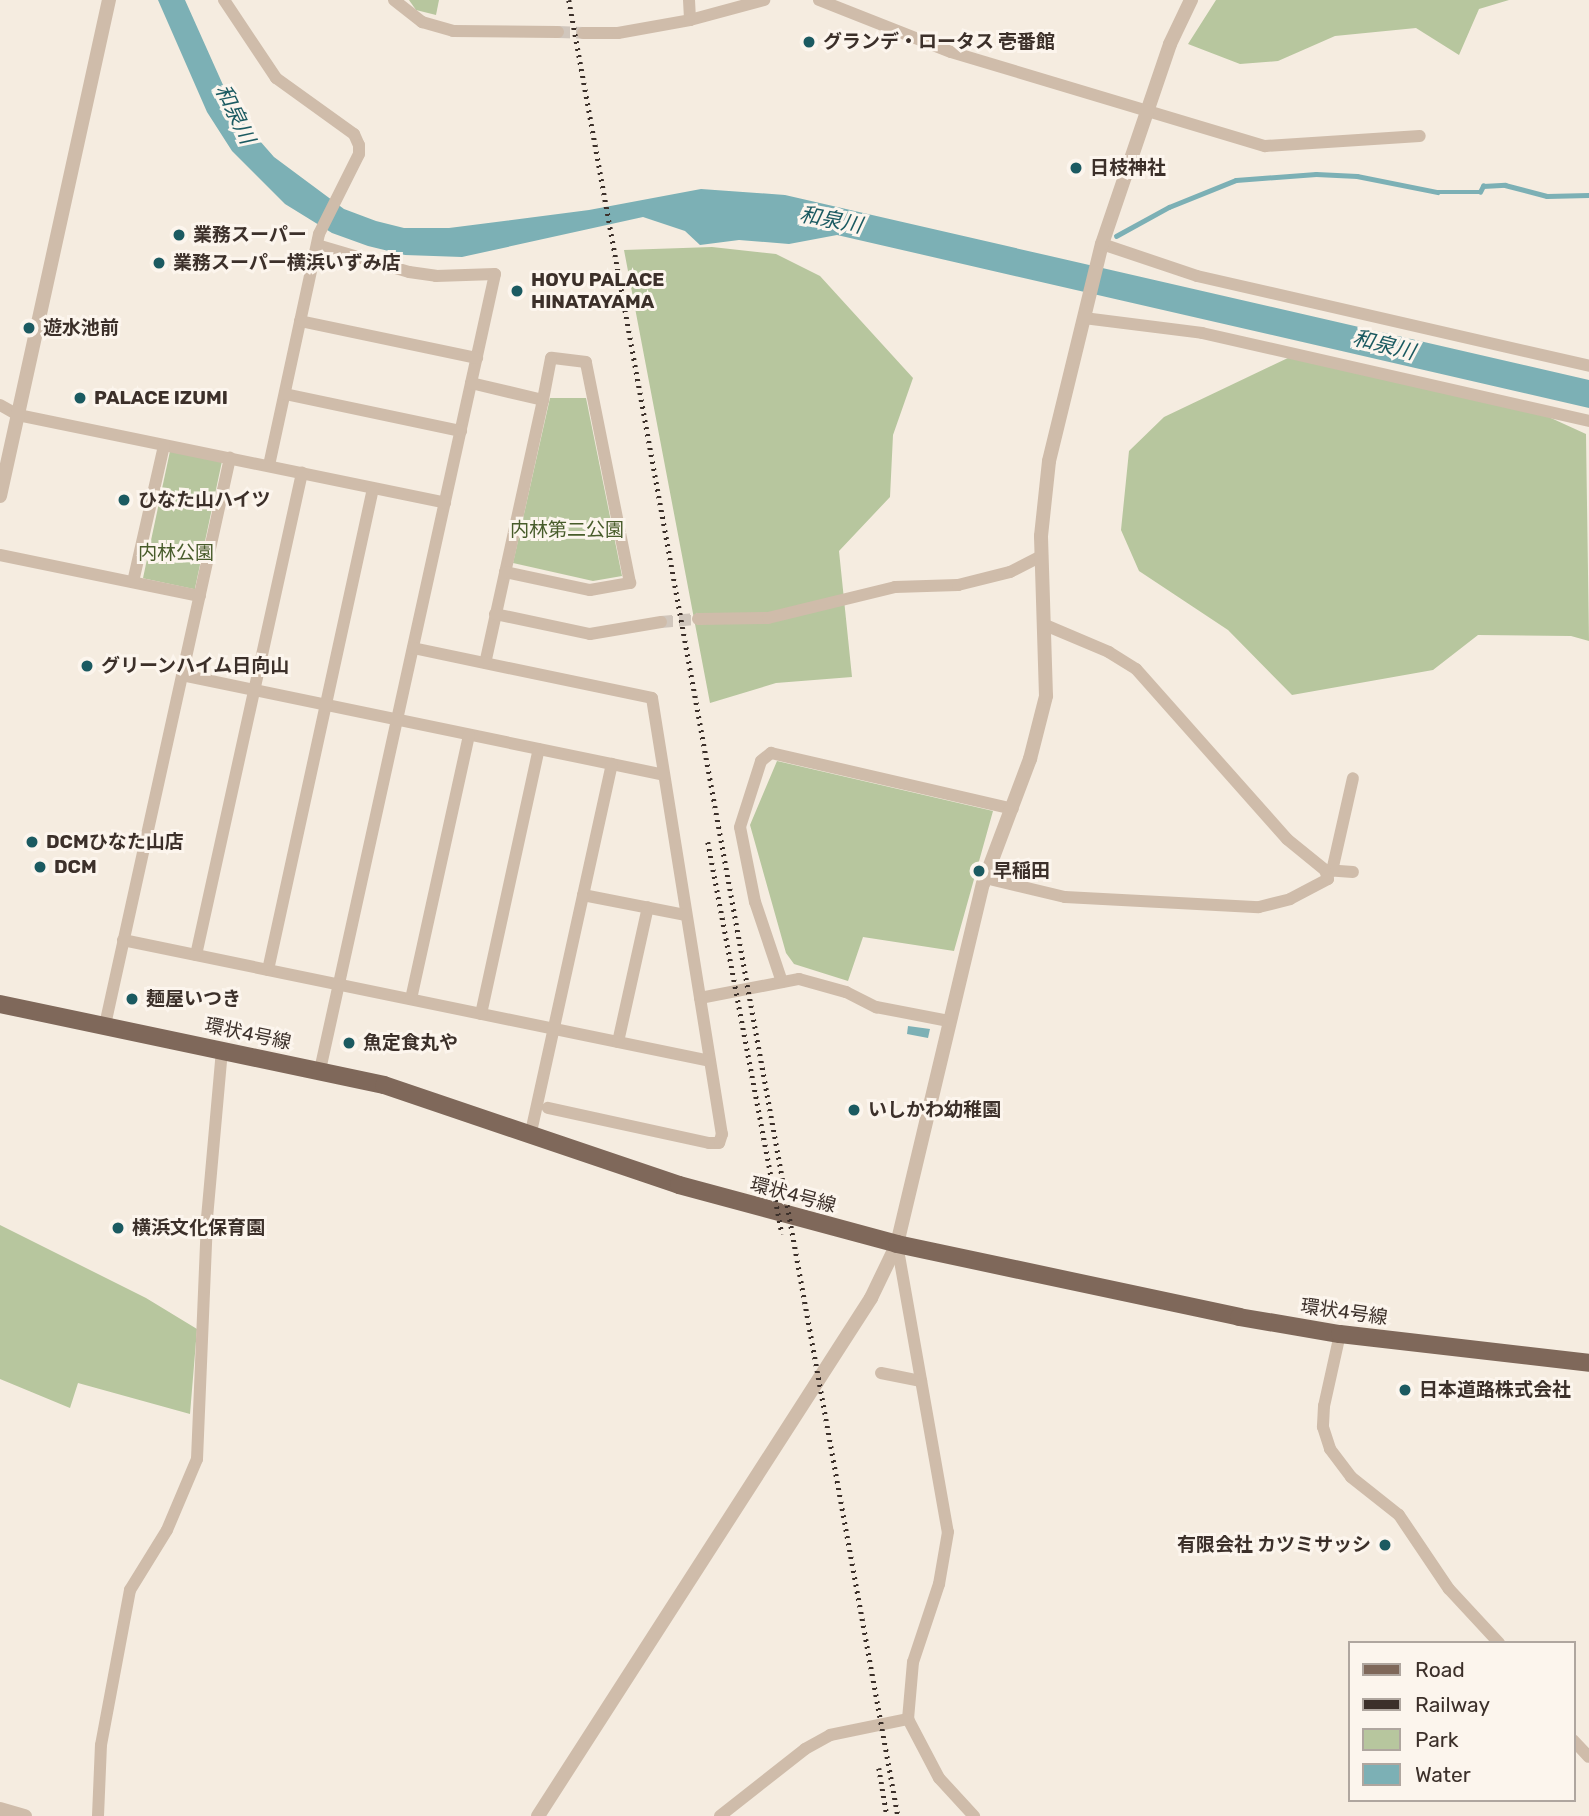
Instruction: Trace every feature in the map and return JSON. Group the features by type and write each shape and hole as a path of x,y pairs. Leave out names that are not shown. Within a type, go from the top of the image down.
{"main road":[{"name":"環状4号線","path":"0,1004 320,1070 443,1102 743,1204 897,1244 1202,1310 1340,1334 1589,1363"}],"street":[{"path":"0,496 109,0"},
{"path":"224,0 276,78 354,134 359,154 340,198 321,230 269,466"},
{"path":"394,0 422,22 453,31 558,32"},
{"path":"690,0 690,20"},
{"path":"583,33 618,33 690,20 764,0"},
{"path":"819,0 951,52 1147,113 1285,148 1420,136"},
{"path":"538,1816 780,1435 871,1298 897,1244 985,878 1013,808 1046,696 1042,556 1049,461 1102,244 1178,22 1191,0"},
{"path":"1102,244 1197,276 1589,366"},
{"path":"317,245 409,272 436,276 495,274 320,1070"},
{"path":"1084,318 1202,332 1589,421"},
{"path":"300,321 477,358"},
{"path":"485,663 551,358 592,363 630,583 590,590 505,572"},
{"path":"471,383 543,400"},
{"path":"285,394 461,431"},
{"path":"0,405 18,415 445,503"},
{"path":"133,582 164,445"},
{"path":"105,1025 230,458"},
{"path":"196,955 302,473"},
{"path":"268,970 373,488"},
{"path":"0,555 200,596"},
{"path":"698,619 768,618 895,587 958,585 1010,572 1042,556"},
{"path":"495,614 590,634 661,622"},
{"path":"1045,625 1109,652 1136,669 1287,839 1329,871 1353,872"},
{"path":"413,648 652,698 722,1134 719,1143 548,1108"},
{"path":"181,675 663,775"},
{"path":"411,999 468,735"},
{"path":"481,1014 539,749"},
{"path":"782,982 755,902 740,827 761,761 771,753 1013,808"},
{"path":"531,1132 612,764"},
{"path":"985,878 1065,897 1259,907 1290,899 1328,879 1353,778"},
{"path":"583,895 686,915"},
{"path":"618,1042 648,907"},
{"path":"123,940 710,1061"},
{"path":"700,998 799,979 846,992 876,1007 950,1021"},
{"path":"98,1816 101,1745 130,1590 167,1530 197,1459 207,1218 222,1050"},
{"path":"897,1244 948,1532 939,1584 913,1662 904,1719 939,1778 974,1816"},
{"path":"1340,1334 1324,1406 1323,1427 1330,1449 1352,1477 1399,1515 1449,1589 1497,1641"},
{"path":"881,1373 921,1381"},
{"path":"720,1816 805,1749 842,1730 904,1719"},
{"path":"1575,1742 1589,1758"},
{"path":"0,1809 25,1816"}],"green space":[{"path":"409,0 439,0 436,15 416,10"},
{"path":"1216,0 1509,0 1479,9 1459,55 1416,28 1335,36 1278,61 1240,64 1188,44"},
{"path":"712,247 776,254 820,276 913,378 893,435 890,497 839,551 852,677 776,683 710,703 624,250"},
{"path":"1290,357 1507,398 1586,434 1589,641 1571,636 1478,635 1433,670 1292,695 1228,630 1139,571 1121,530 1129,451 1164,417"},
{"name":"内林第二公園","path":"550,398 586,398 622,576 593,581 513,563"},
{"name":"内林公園","path":"170,451 222,462 195,589 143,578"},
{"path":"777,761 993,811 954,951 863,937 848,981 794,964 786,953 750,825"},
{"path":"0,1225 146,1298 197,1329 190,1414 78,1383 70,1408 0,1379"}],"water":[{"name":"和泉川","path":"158,0 185,0 236,114 274,157 344,209 376,221 404,228 449,228 589,210 701,189 785,195 1589,380 1589,408 837,235 789,244 739,240 700,245 685,231 643,217 462,257 405,255 368,246 332,233 285,204 232,151 207,112"},
{"path":"908,1026 930,1029 928,1038 907,1034"}],"waterway":[{"path":"1116,236 1169,207 1236,180 1316,174 1357,176 1437,192 1480,192 1483,186 1505,185 1547,196 1589,195"}],"tunnel":[{"path":"558,32 583,33"},
{"path":"661,622 698,619"}],"railway":[{"path":"569,0 898,1816"},
{"path":"708,842 782,1234"},
{"path":"879,1768 887,1816"}],"place":[{"name":"グランデ・ロータス 壱番館","path":"809,42"},
{"name":"日枝神社","path":"1076,168"},
{"name":"業務スーパー","path":"179,235"},
{"name":"業務スーパー横浜いずみ店","path":"159,263"},
{"name":"HOYU PALACE HINATAYAMA","path":"517,291"},
{"name":"遊水池前","path":"29,328"},
{"name":"PALACE IZUMI","path":"80,398"},
{"name":"ひなた山ハイツ","path":"124,500"},
{"name":"グリーンハイム日向山","path":"87,666"},
{"name":"DCMひなた山店","path":"32,842"},
{"name":"DCM","path":"40,867"},
{"name":"早稲田","path":"979,871"},
{"name":"麺屋いつき","path":"132,999"},
{"name":"魚定食丸や","path":"349,1043"},
{"name":"いしかわ幼稚園","path":"854,1110"},
{"name":"横浜文化保育園","path":"118,1228"},
{"name":"日本道路株式会社","path":"1405,1390"},
{"name":"有限会社 カツミサッシ","path":"1385,1545"}]}
